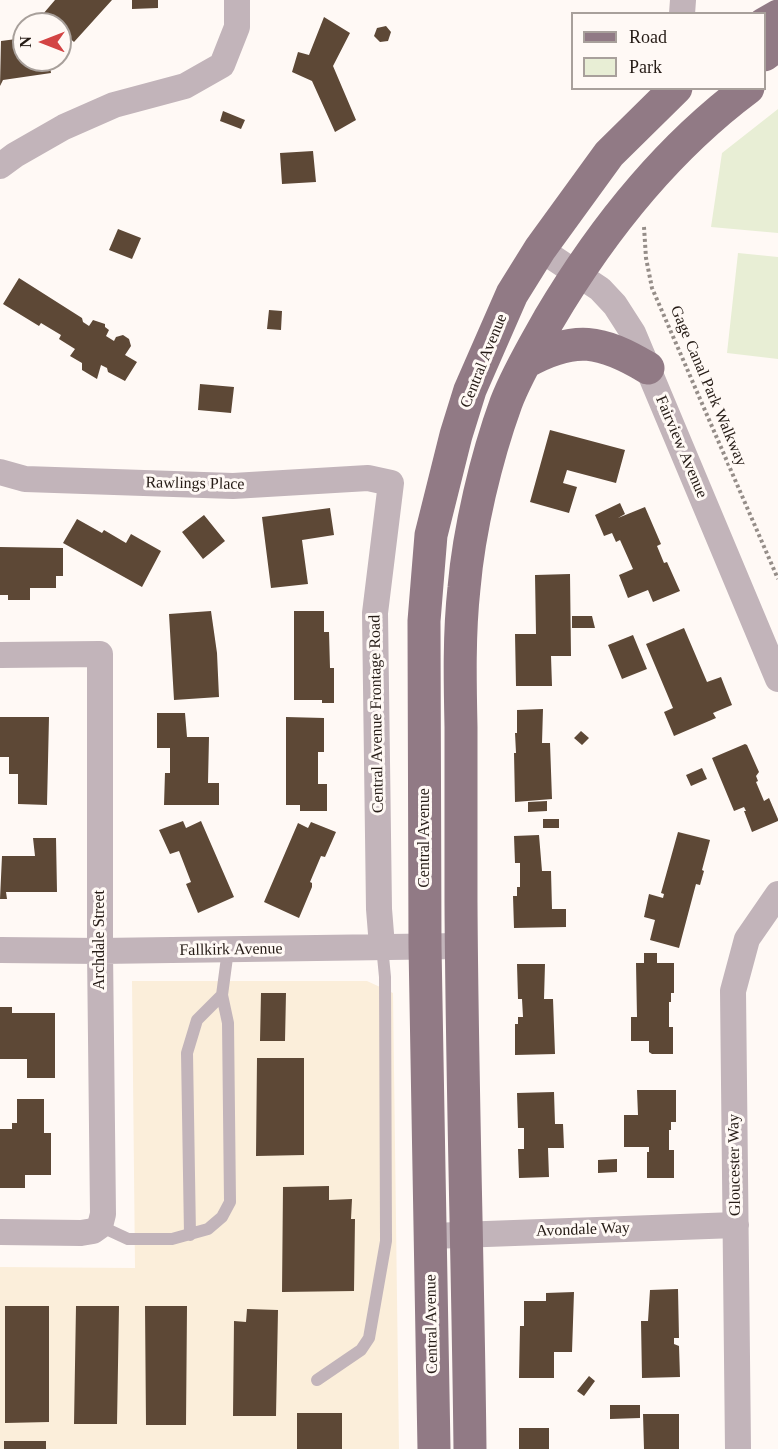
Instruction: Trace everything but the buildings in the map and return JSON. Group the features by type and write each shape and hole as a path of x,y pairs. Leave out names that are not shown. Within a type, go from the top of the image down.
{"main road":[{"path":"766,54 778,45"},
{"path":"766,75 778,66"},
{"name":"Central Avenue","path":"434,1449 425,946 424,621 430,535 470,390 512,294 540,249 609,154 672,90"},
{"path":"690,136 704,100 716,90"},
{"path":"470,1449 468,1234 461,946 460,667 464,586 474,523 489,460 507,401 526,362 577,272 629,202 690,136 745,90"},
{"path":"526,362 544,352 581,343 612,349 648,368"}],"street":[{"path":"0,166 64,127 114,105 185,86 222,65 237,27 237,0"},
{"name":"Fairview Avenue","path":"540,249 600,289 615,305 633,333 778,679"},
{"name":"Rawlings Place","path":"0,472 26,479 233,486 368,478 391,483"},
{"name":"Central Avenue Frontage Road","path":"382,946 379,909 375,613 391,483"},
{"name":"Archdale Street","path":"0,655 100,654 103,1215 100,1226"},
{"name":"Gloucester Way","path":"738,1449 733,991 747,939 778,894"},
{"name":"Fallkirk Avenue","path":"0,950 228,950 461,946"},
{"name":"Avondale Way","path":"430,1236 736,1225"},
{"path":"0,1232 81,1233 93,1231 100,1226"}],"lane":[{"path":"317,1380 361,1350 369,1338 386,1241 385,977 382,946"},
{"path":"100,1226 128,1239 156,1240 190,1235 208,1229 222,1217 230,1202 228,1023 222,994 228,950"},
{"path":"190,1235 187,1053 197,1020 222,994"}],"path":[{"name":"Gage Canal Park Walkway","path":"629,202 644,220 646,258 652,288 778,579"}],"shaded area":[{"path":"132,981 367,981 393,993 399,1449 0,1449 0,1267 135,1268"}],"green space":[{"path":"778,109 778,233 711,227 722,153"},
{"path":"738,253 778,257 778,359 727,353"}]}
